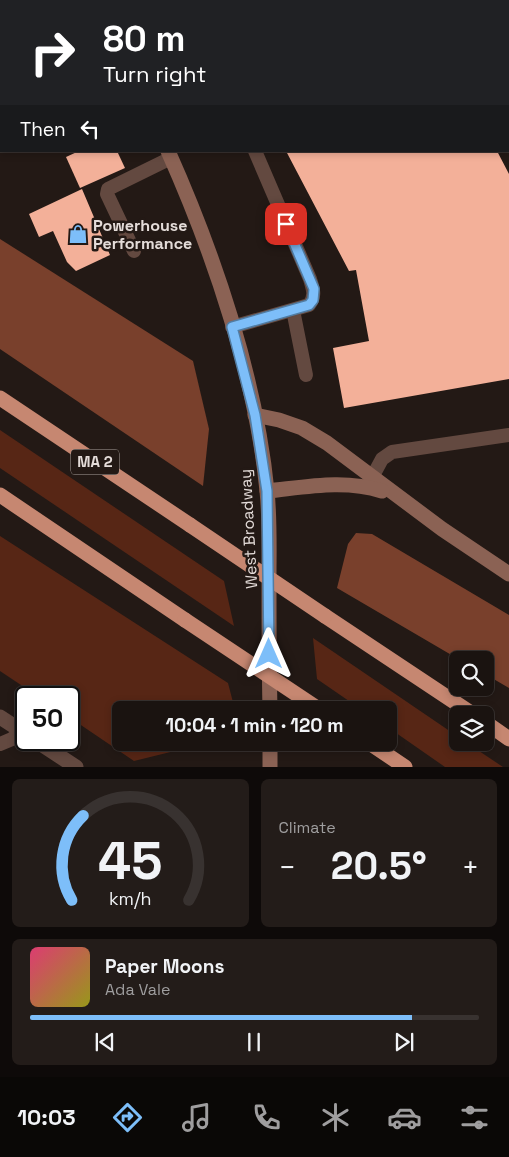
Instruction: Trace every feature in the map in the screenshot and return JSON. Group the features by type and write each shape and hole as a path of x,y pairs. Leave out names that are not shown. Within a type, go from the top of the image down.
{"highway":[{"name":"MA 2","path":"0,398 460,706"},
{"path":"0,495 306,701"},
{"path":"494,728 509,739"},
{"path":"381,751 405,767"}],"main road":[{"name":"West Broadway","path":"170,154 192,204 232,327 255,415 267,491 270,701"},
{"path":"255,415 279,420 302,428 326,443 369,482 393,494 509,574"},
{"path":"267,491 369,482"},
{"path":"270,751 270,767"}],"street":[{"path":"0,717 15,727"},
{"path":"52,751 76,767"}],"lane":[{"path":"232,327 309,305 313,300 314,289 255,152"},
{"path":"134,251 107,194 108,189 170,154"},
{"path":"293,310 306,375"},
{"path":"369,482 382,459 392,452 509,434"},
{"path":"0,744 15,737"}],"shaded area":[{"path":"0,239 193,361 209,429 203,486 0,349"},
{"path":"0,430 224,581 234,626 0,468"},
{"path":"356,533 372,534 509,615 509,688 494,679 494,651 449,651 449,654 337,588 348,544"},
{"path":"0,536 228,683 233,701 112,701 112,746 80,724 80,686 22,686 0,671"},
{"path":"313,638 449,731 449,751 479,751 503,767 445,767 397,734 397,701 349,701 317,679"},
{"path":"119,751 175,751 134,761"}],"building":[{"path":"77,152 117,152 125,168 80,188 66,157"},
{"path":"287,152 498,152 509,174 509,379 344,408 333,348 369,341 356,270 349,271"},
{"name":"Powerhouse Performance","path":"82,189 110,255 76,271 67,262 53,231 39,237 29,214"}],"place":[{"name":"Powerhouse Performance","path":"78,234"}],"route":[{"path":"269,654 269,524 267,491 255,415 232,327 309,305 313,300 314,289 286,224"}]}
